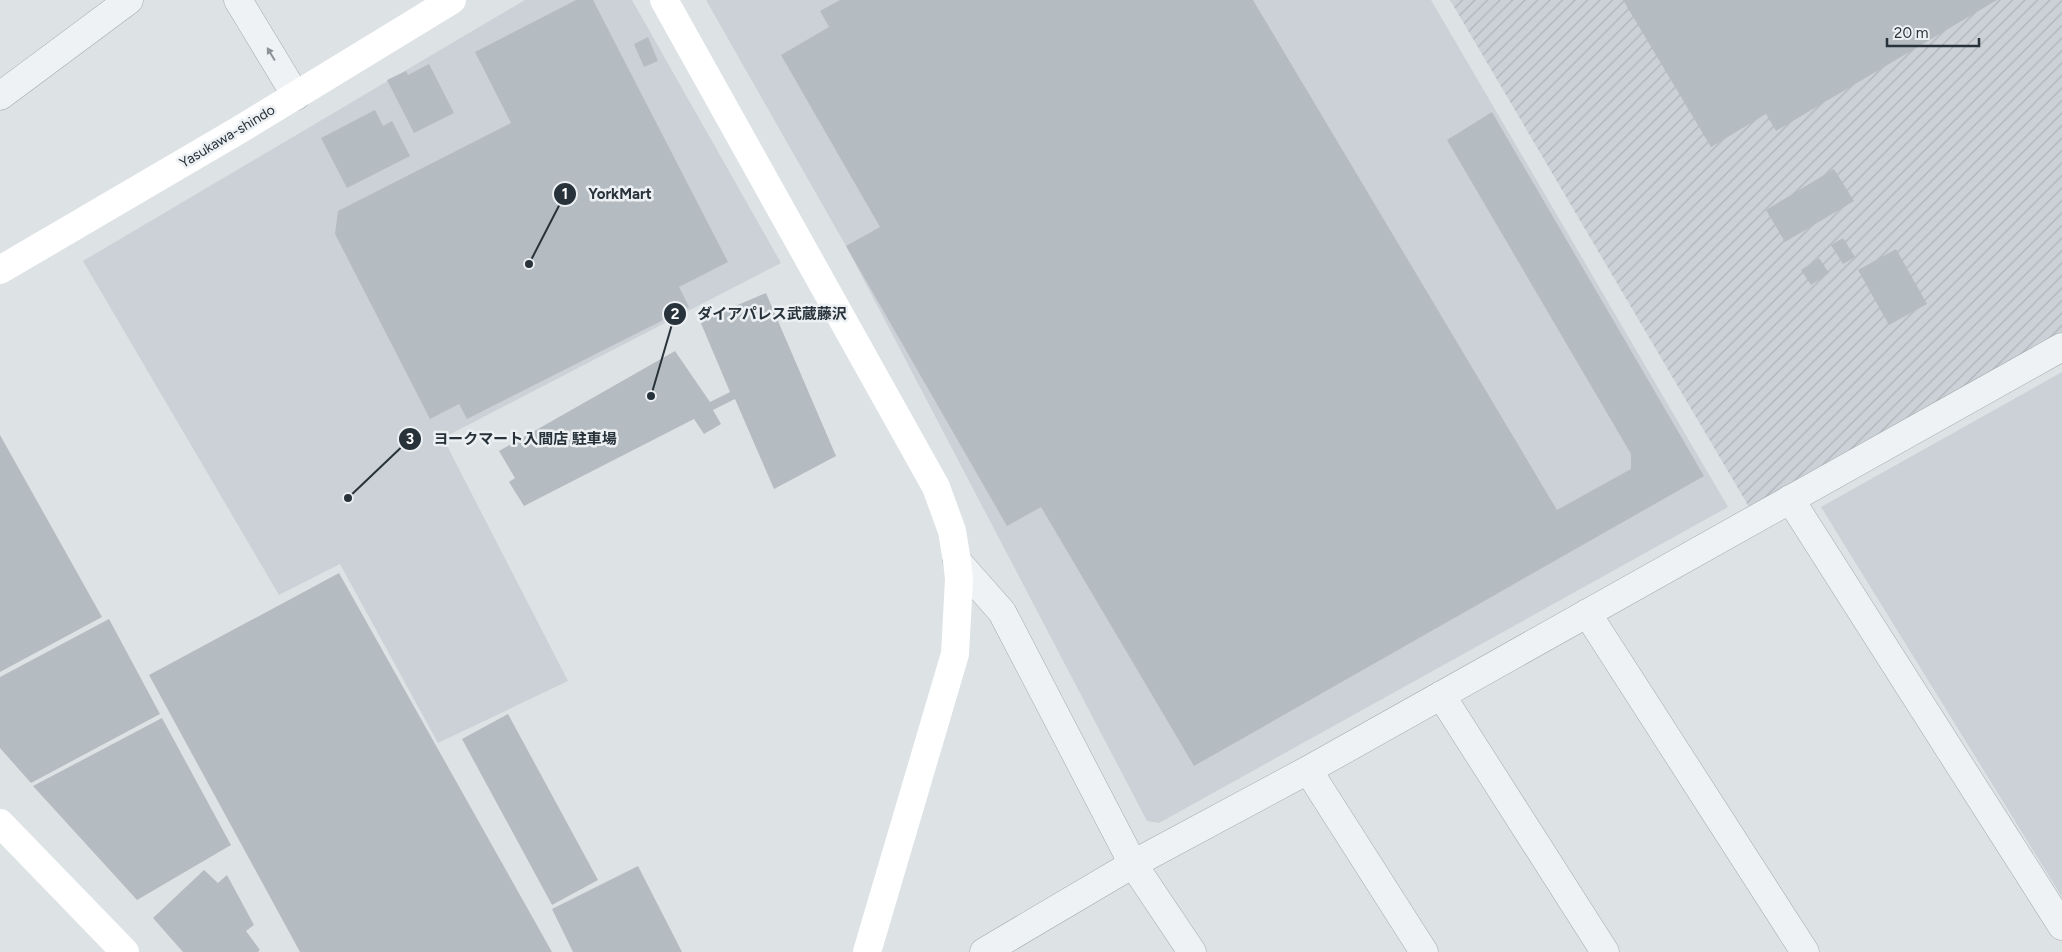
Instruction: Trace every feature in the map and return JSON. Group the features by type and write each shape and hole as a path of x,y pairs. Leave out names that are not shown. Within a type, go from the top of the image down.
{"street":[{"path":"0,96 129,0"},
{"path":"238,0 296,96"},
{"name":"Yasukawa-shindo","path":"0,270 296,96 452,0"},
{"path":"664,0 936,487 952,531 959,579 955,654 867,952"},
{"path":"997,949 1133,864 1308,770 2062,347"},
{"path":"1790,499 2062,926"},
{"path":"957,561 1002,612 1133,864 1192,952"},
{"path":"1588,613 1805,952"},
{"path":"1441,695 1605,952"},
{"path":"1308,770 1424,952"},
{"path":"0,823 125,952"}],"shaded area":[{"path":"525,0 632,0 781,263 443,438 568,681 438,743 340,564 279,595 83,261"},
{"path":"706,0 1431,0 1728,507 1159,823 1147,821 846,246"},
{"path":"1450,0 2062,0 2062,333 1749,507"},
{"path":"2062,372 2062,897 1821,507"}],"building":[{"path":"576,0 593,0 728,262 679,287 689,307 467,419 459,404 430,419 335,234 338,211 511,123 475,52"},
{"path":"840,0 1253,0 1557,510 1631,469 1631,454 1447,140 1492,112 1704,476 1194,766 1041,507 1007,526 846,246 880,227 781,55 829,27 820,11"},
{"path":"1623,0 1997,0 1776,131 1766,114 1711,147"},
{"path":"648,37 658,61 644,67 634,44"},
{"path":"429,64 454,113 414,133 387,80 406,71 408,75"},
{"path":"375,110 383,126 392,121 410,156 347,188 321,138"},
{"path":"1834,169 1854,201 1785,242 1766,210"},
{"path":"1843,238 1855,257 1843,264 1831,245"},
{"path":"1896,249 1927,304 1889,325 1858,270"},
{"path":"1819,258 1829,273 1811,285 1801,270"},
{"path":"766,293 836,456 774,489 735,399 713,410 721,424 704,434 694,419 524,506 509,482 515,478 499,451 675,351 710,402 730,392 700,321"},
{"path":"0,435 102,617 0,672"},
{"path":"339,573 552,952 300,952 149,675"},
{"path":"109,619 160,714 31,783 0,748 0,677"},
{"path":"508,714 598,880 552,905 462,739"},
{"path":"162,718 231,845 137,900 33,786"},
{"path":"638,866 682,952 573,952 552,909"},
{"path":"204,870 218,883 227,875 254,925 246,931 260,950 258,952 183,952 153,918"}],"place":[{"name":"YorkMart","path":"529,264"},
{"name":"ダイアパレス武蔵藤沢","path":"651,396"},
{"name":"ヨークマート入間店 駐車場","path":"348,498"}]}
